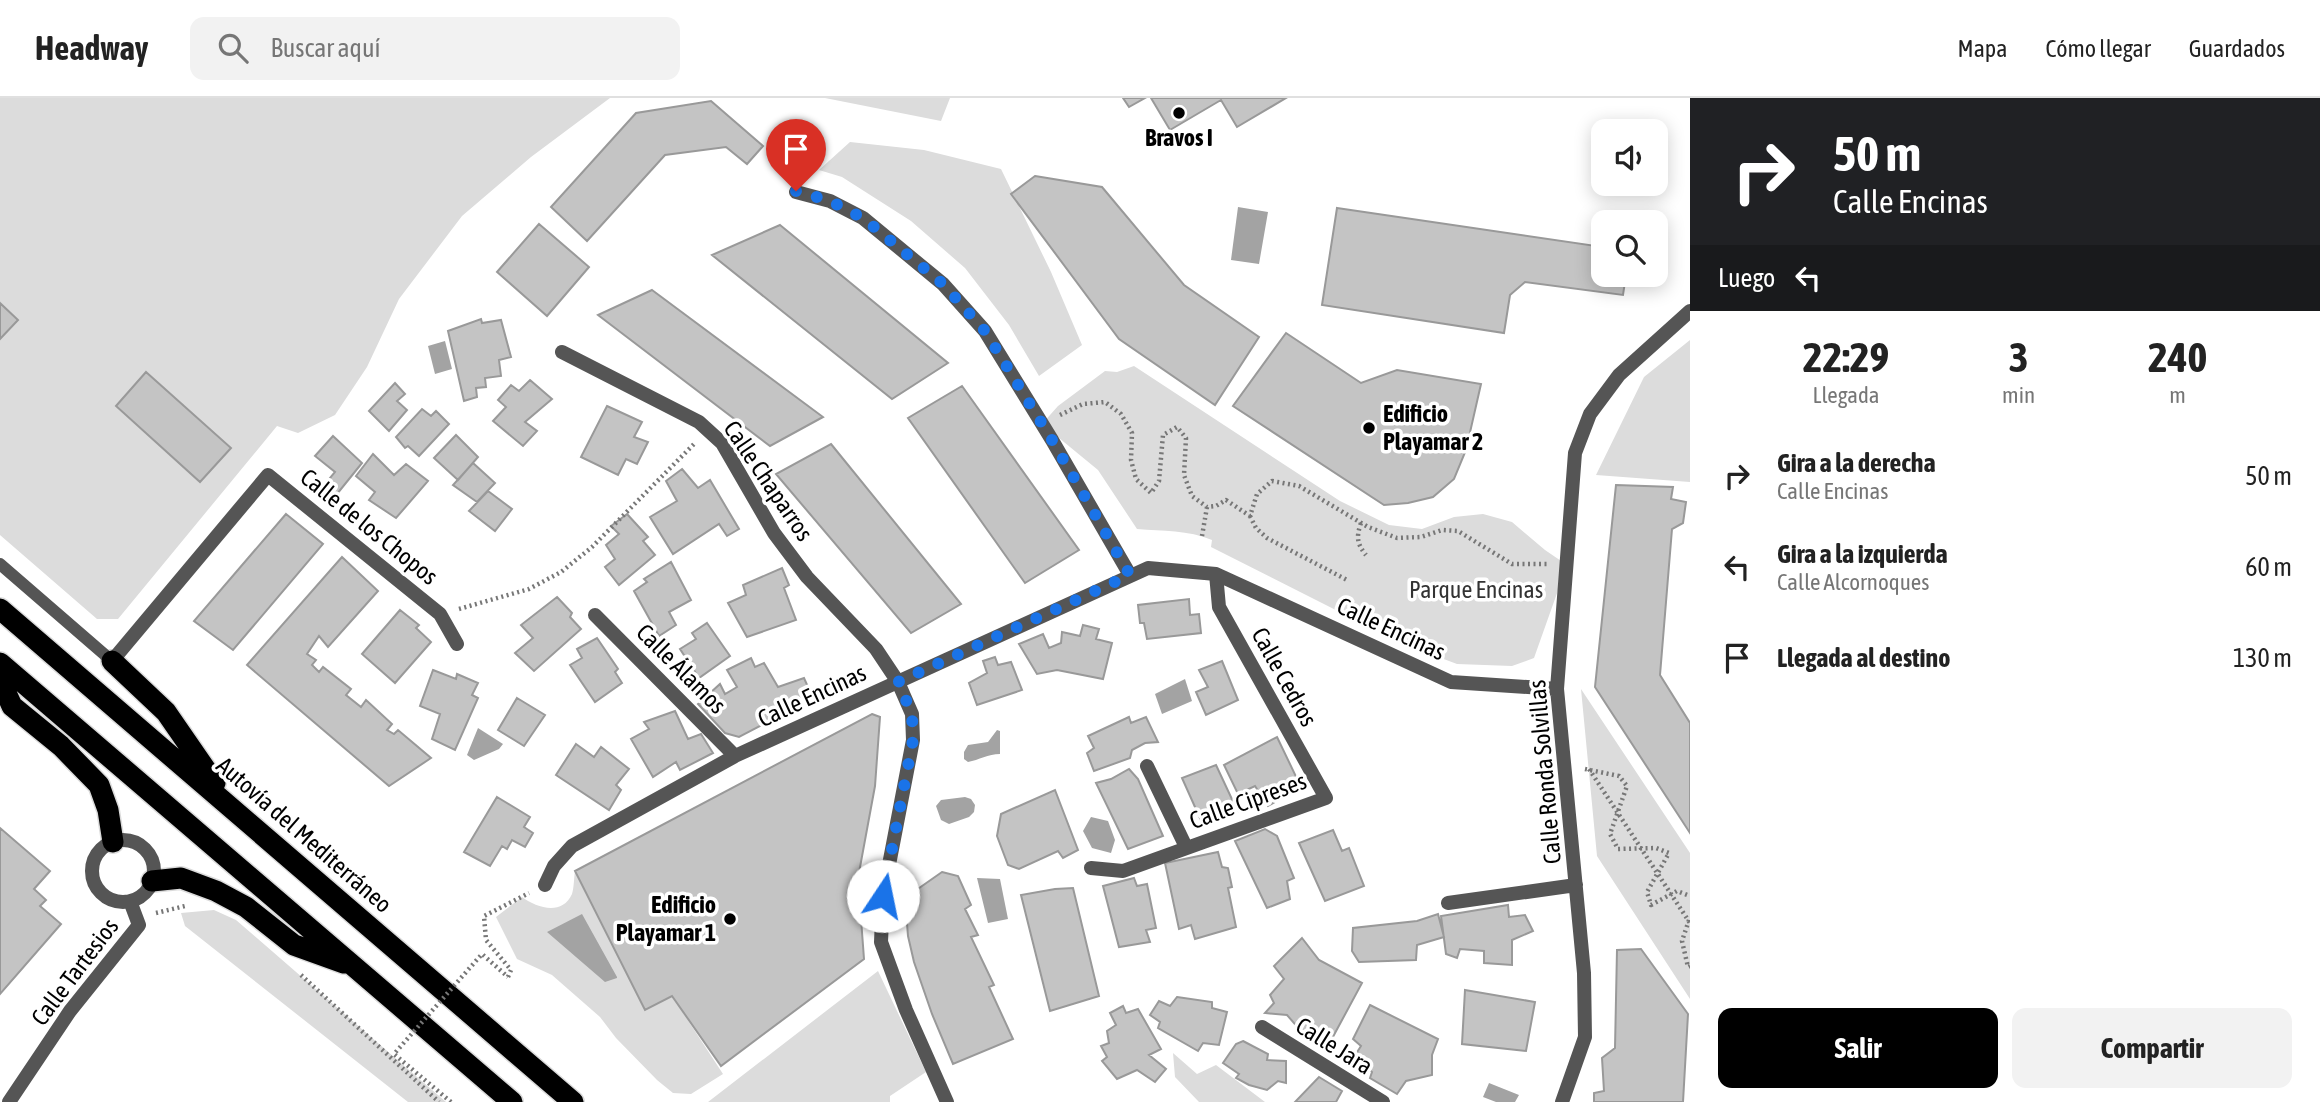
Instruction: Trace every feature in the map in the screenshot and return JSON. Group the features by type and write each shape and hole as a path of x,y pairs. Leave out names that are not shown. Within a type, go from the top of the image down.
{"highway":[{"name":"Autovía del Mediterráneo","path":"0,609 573,1102"},
{"path":"112,661 166,712 232,807"},
{"path":"0,663 512,1102"},
{"path":"0,680 12,706 61,746 99,785 108,810 113,842"},
{"path":"152,881 181,878 216,891 246,908 293,945 355,967"}],"street":[{"path":"796,191 830,201 863,218 943,284 985,331 1130,575"},
{"name":"Calle Ronda Solvillas","path":"1562,1102 1585,1037 1584,972 1557,689 1575,453 1590,414 1619,375 1690,311"},
{"name":"Calle Chaparros","path":"562,352 699,422 722,443 774,533 807,577 876,649 898,682 912,714 913,740 883,896 881,942 906,1010 947,1102"},
{"name":"Calle de los Chopos","path":"112,661 268,475 440,614 457,644"},
{"name":"Calle Encinas","path":"545,885 554,866 572,846 735,756 1147,568 1216,574 1451,682 1557,689"},
{"name":"Calle Cedros","path":"1216,574 1219,607 1326,797"},
{"name":"Calle Álamos","path":"595,615 735,756"},
{"name":"Calle Cipreses","path":"1147,765 1186,847"},
{"name":"Calle Cipreses","path":"1091,868 1123,871 1326,797"},
{"path":"129,840 148,851 154,871 152,881 147,891 130,901 111,899 102,894 93,877 95,858 100,849 113,842 129,840"},
{"path":"1448,903 1576,885"},
{"name":"Calle Tartesios","path":"9,1102 70,1011 139,925 130,901"},
{"name":"Calle Jara","path":"1262,1027 1383,1102"}],"lane":[{"path":"0,564 112,661"}],"path":[{"path":"1042,424 1083,404 1105,402 1121,414 1132,433 1131,460 1136,480 1151,493 1159,481 1163,435 1177,427 1186,438 1184,475 1192,496 1207,507 1216,506 1226,500 1250,516 1256,528 1267,538 1349,581"},
{"path":"440,614 529,589 561,572 592,547 708,430"},
{"path":"1250,516 1257,494 1272,481 1298,486 1361,523 1397,538 1421,537 1442,530 1458,531 1512,564 1567,565"},
{"path":"1202,536 1207,507"},
{"path":"1361,523 1357,533 1358,545 1366,555"},
{"path":"1566,765 1619,776 1627,786 1611,834 1618,849 1656,848 1669,853 1647,892 1651,905 1677,891 1690,896"},
{"path":"1589,769 1690,921 1682,941 1688,967 1690,965"},
{"path":"450,1102 394,1054 482,954 508,977 511,970 486,940 484,916 545,885"},
{"path":"139,925 158,911 195,905"},
{"path":"300,974 438,1100"}],"green space":[{"path":"0,98 610,98 531,157 462,216 399,299 367,367 335,415 298,433 277,426 118,619 97,619 0,535"},
{"path":"825,98 950,98 941,121"},
{"path":"850,142 924,150 1001,169 1051,272 1082,345 1039,376 1009,325 965,268 911,221 842,177 819,170"},
{"path":"1690,340 1690,482 1596,475 1644,377"},
{"name":"Parque Encinas","path":"1134,366 1340,501 1389,525 1422,529 1454,517 1483,514 1512,522 1567,565 1534,658 1512,666 1457,664 1401,643 1211,547 1212,540 1185,533 1137,529 1098,470 1042,424 1058,406 1105,371 1117,372"},
{"path":"1581,689 1690,853 1690,999 1597,856"},
{"path":"575,871 645,1010 672,996 723,1074 691,1094 673,1093 616,1038 600,1017 552,975 517,959 496,917 522,897 542,907 556,908 562,905 572,894"},
{"path":"214,910 236,920 446,1102 408,1102 185,926 181,913"},
{"path":"878,971 926,1072 890,1096 890,1102 708,1102"},
{"path":"1173,1053 1197,1074 1216,1065 1265,1102 1199,1102 1175,1077"}],"shaded area":[{"path":"1238,207 1268,212 1259,264 1231,260"},
{"path":"445,341 452,369 435,374 428,346"},
{"path":"1185,679 1192,701 1162,714 1155,694"},
{"path":"478,728 503,744 499,749 474,760 467,755"},
{"path":"997,730 1000,731 1000,754 968,762 964,759 968,745 988,742"},
{"path":"965,797 971,799 975,805 974,812 969,817 949,824 941,820 936,806 941,800"},
{"path":"1091,817 1108,821 1115,840 1111,853 1092,848 1083,831"},
{"path":"977,878 1000,879 1008,919 988,923"},
{"path":"582,914 617,978 605,982 547,932"},
{"path":"1489,1083 1519,1095 1515,1102 1496,1102 1483,1097"}],"building":[{"name":"Bravos I","path":"1123,98 1145,98 1129,107"},
{"name":"Bravos I","path":"1151,98 1286,98 1237,127 1221,100 1170,130"},
{"path":"711,101 763,146 747,164 726,147 665,155 587,241 551,207 636,113"},
{"path":"1035,176 1102,187 1184,285 1259,337 1215,405 1119,339 1011,194"},
{"path":"1337,208 1591,245 1591,287 1624,287 1623,295 1525,282 1510,295 1504,333 1322,305"},
{"path":"539,224 589,267 547,316 497,272"},
{"path":"780,225 948,363 892,399 712,255"},
{"path":"652,290 823,417 770,446 598,315"},
{"path":"0,303 18,320 0,339"},
{"path":"481,319 482,323 501,320 511,357 499,360 501,376 485,378 486,387 476,388 477,397 464,401 448,331"},
{"name":"Edificio Playamar 2","path":"1286,333 1361,383 1397,370 1481,384 1466,450 1454,479 1433,497 1384,505 1233,406"},
{"path":"146,372 231,448 200,482 116,406"},
{"path":"530,380 552,399 525,422 537,431 523,446 493,421 506,407 498,400 511,385 519,391"},
{"path":"395,383 405,394 397,401 407,410 389,431 369,411"},
{"path":"962,386 1079,550 1025,583 908,418"},
{"path":"607,406 642,422 634,437 648,442 637,464 626,459 618,475 581,457"},
{"path":"422,409 431,416 436,411 449,424 419,456 408,446 405,448 396,437"},
{"path":"456,435 478,457 458,480 434,458"},
{"path":"333,436 362,463 337,494 325,484 335,472 315,456"},
{"path":"831,444 961,604 911,633 776,474"},
{"path":"373,454 394,475 406,464 428,481 396,518 369,500 375,492 356,476"},
{"path":"473,463 495,483 477,502 453,485"},
{"path":"682,469 698,488 710,480 739,529 727,536 719,524 673,554 650,517 677,501 666,481"},
{"path":"1616,485 1673,487 1671,499 1686,502 1683,523 1672,529 1660,675 1690,723 1690,833 1595,687"},
{"path":"488,491 512,509 495,531 469,511"},
{"path":"286,514 323,544 233,650 194,621"},
{"path":"627,514 648,537 643,541 655,555 619,585 605,567 615,559 606,545 619,534 611,526"},
{"path":"342,557 378,591 328,647 319,636 307,654 316,660 312,665 319,672 323,667 351,689 346,695 361,707 366,700 392,724 387,730 394,734 398,730 431,758 389,786 247,665"},
{"path":"671,562 691,600 669,612 676,625 659,636 634,591 647,582 644,579"},
{"path":"782,568 789,585 784,588 796,620 747,637 728,603 746,595 743,585"},
{"path":"557,597 572,613 570,617 581,629 534,671 515,653 533,638 521,625"},
{"path":"1189,599 1190,615 1199,614 1201,633 1147,639 1144,623 1140,623 1138,605"},
{"path":"400,610 419,625 416,628 431,642 395,683 362,654"},
{"path":"707,623 730,656 699,678 680,649 696,639 692,633"},
{"path":"1083,625 1099,629 1096,639 1112,643 1103,679 1057,670 1037,674 1019,644 1043,634 1049,648 1061,643 1062,632 1080,636"},
{"path":"597,638 618,669 615,672 622,683 595,702 570,665 582,658 577,649"},
{"path":"995,657 998,665 1011,662 1022,690 977,705 969,683 987,673 983,661"},
{"path":"751,658 755,667 764,663 778,687 804,678 813,698 739,737 725,733 698,704 720,684 725,694 737,687 727,670"},
{"path":"1222,661 1238,700 1206,715 1196,692 1208,687 1199,670"},
{"path":"433,670 456,679 457,674 478,683 472,695 478,698 455,750 432,739 440,714 420,706"},
{"path":"517,698 545,715 524,746 498,730"},
{"path":"675,711 688,739 701,734 713,753 680,770 676,762 653,777 631,739 649,729 644,722"},
{"name":"Edificio Playamar 1","path":"872,714 880,717 875,786 858,878 864,959 721,1066 672,996 645,1010 575,871"},
{"path":"1129,717 1131,723 1146,717 1158,742 1145,743 1132,750 1130,758 1094,771 1087,753 1094,748 1088,736"},
{"path":"1277,737 1301,787 1268,806 1255,786 1238,794 1224,765"},
{"path":"576,744 594,757 601,747 629,769 616,785 621,790 609,810 556,775"},
{"path":"1216,765 1237,810 1234,808 1203,825 1182,778"},
{"path":"1129,769 1138,779 1163,836 1128,849 1096,783 1111,779"},
{"path":"1055,790 1078,850 1063,858 1058,851 1019,869 1008,865 997,836 1001,814"},
{"path":"497,797 530,817 524,827 533,833 525,847 512,840 507,849 502,846 490,866 464,852"},
{"path":"0,828 50,871 34,889 46,900 40,906 61,924 0,994"},
{"path":"1265,829 1277,836 1294,878 1287,881 1290,899 1267,908 1235,841"},
{"path":"1333,830 1342,851 1349,848 1364,886 1325,901 1299,843"},
{"path":"1218,852 1222,867 1228,868 1232,887 1228,888 1236,927 1195,939 1191,925 1179,929 1165,863"},
{"path":"942,872 958,876 971,905 965,909 978,935 971,937 994,985 989,987 1013,1039 953,1064 914,962 908,936 905,898"},
{"path":"1134,878 1137,886 1147,884 1156,928 1146,930 1150,942 1119,947 1103,886"},
{"path":"1073,888 1099,996 1050,1011 1021,895"},
{"path":"1508,905 1509,917 1525,915 1533,931 1512,940 1512,965 1484,963 1484,951 1460,949 1457,958 1446,954 1441,916"},
{"path":"1438,914 1444,937 1417,945 1416,960 1359,962 1352,951 1353,928 1417,921"},
{"path":"1302,938 1319,960 1362,983 1328,1046 1300,1030 1287,1015 1265,1013 1274,1003 1270,995 1284,979 1274,966"},
{"path":"1641,949 1688,1014 1683,1102 1594,1102 1594,1093 1604,1091 1602,1058 1615,1048 1617,950"},
{"path":"1465,990 1535,1002 1526,1051 1462,1044"},
{"path":"1177,997 1212,1002 1212,1008 1227,1012 1219,1045 1203,1043 1198,1051 1158,1028 1160,1022 1150,1015 1159,1001 1170,1006"},
{"path":"1370,1005 1438,1039 1432,1055 1432,1075 1406,1081 1397,1094 1370,1078 1372,1072 1354,1057 1361,1046 1353,1039"},
{"path":"1123,1006 1126,1013 1138,1009 1161,1049 1149,1055 1166,1069 1155,1082 1137,1070 1117,1079 1102,1061 1107,1057 1101,1046 1109,1043 1107,1031 1116,1025 1110,1013"},
{"path":"1243,1041 1268,1054 1267,1060 1286,1061 1286,1083 1278,1081 1267,1090 1236,1078 1239,1074 1223,1063 1236,1044"},
{"path":"1319,1077 1342,1091 1336,1102 1295,1102"}],"place":[{"name":"Bravos I","path":"1179,113"},
{"name":"Edificio Playamar 2","path":"1369,428"},
{"name":"Edificio Playamar 1","path":"730,919"}],"route":[{"path":"796,191 830,201 863,218 943,284 985,331 1130,575 898,682 912,714 913,740 883,896"}]}
